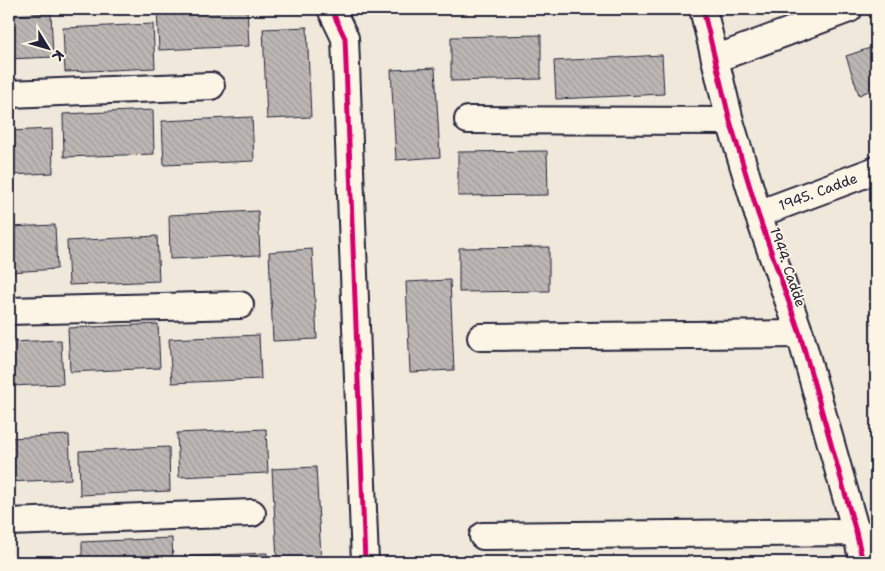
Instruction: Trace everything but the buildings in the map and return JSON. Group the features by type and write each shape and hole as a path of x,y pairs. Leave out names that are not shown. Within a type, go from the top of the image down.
{"street":[{"path":"331,9 345,38 365,562"},
{"name":"1944. Cadde","path":"703,9 730,122 758,214 800,334 866,535 863,562"},
{"path":"715,59 849,9"},
{"path":"9,94 211,86"},
{"path":"468,120 730,122"},
{"name":"1945. Cadde","path":"758,214 876,170"},
{"path":"9,311 240,305"},
{"path":"481,337 800,334"},
{"path":"9,522 252,513"},
{"path":"483,536 866,535"}],"green space":[{"path":"264,9 303,9 306,14 265,12"}],"cycle path":[{"path":"331,9 345,38 365,562"},
{"path":"703,9 730,121 758,214 800,334 863,562"}]}
